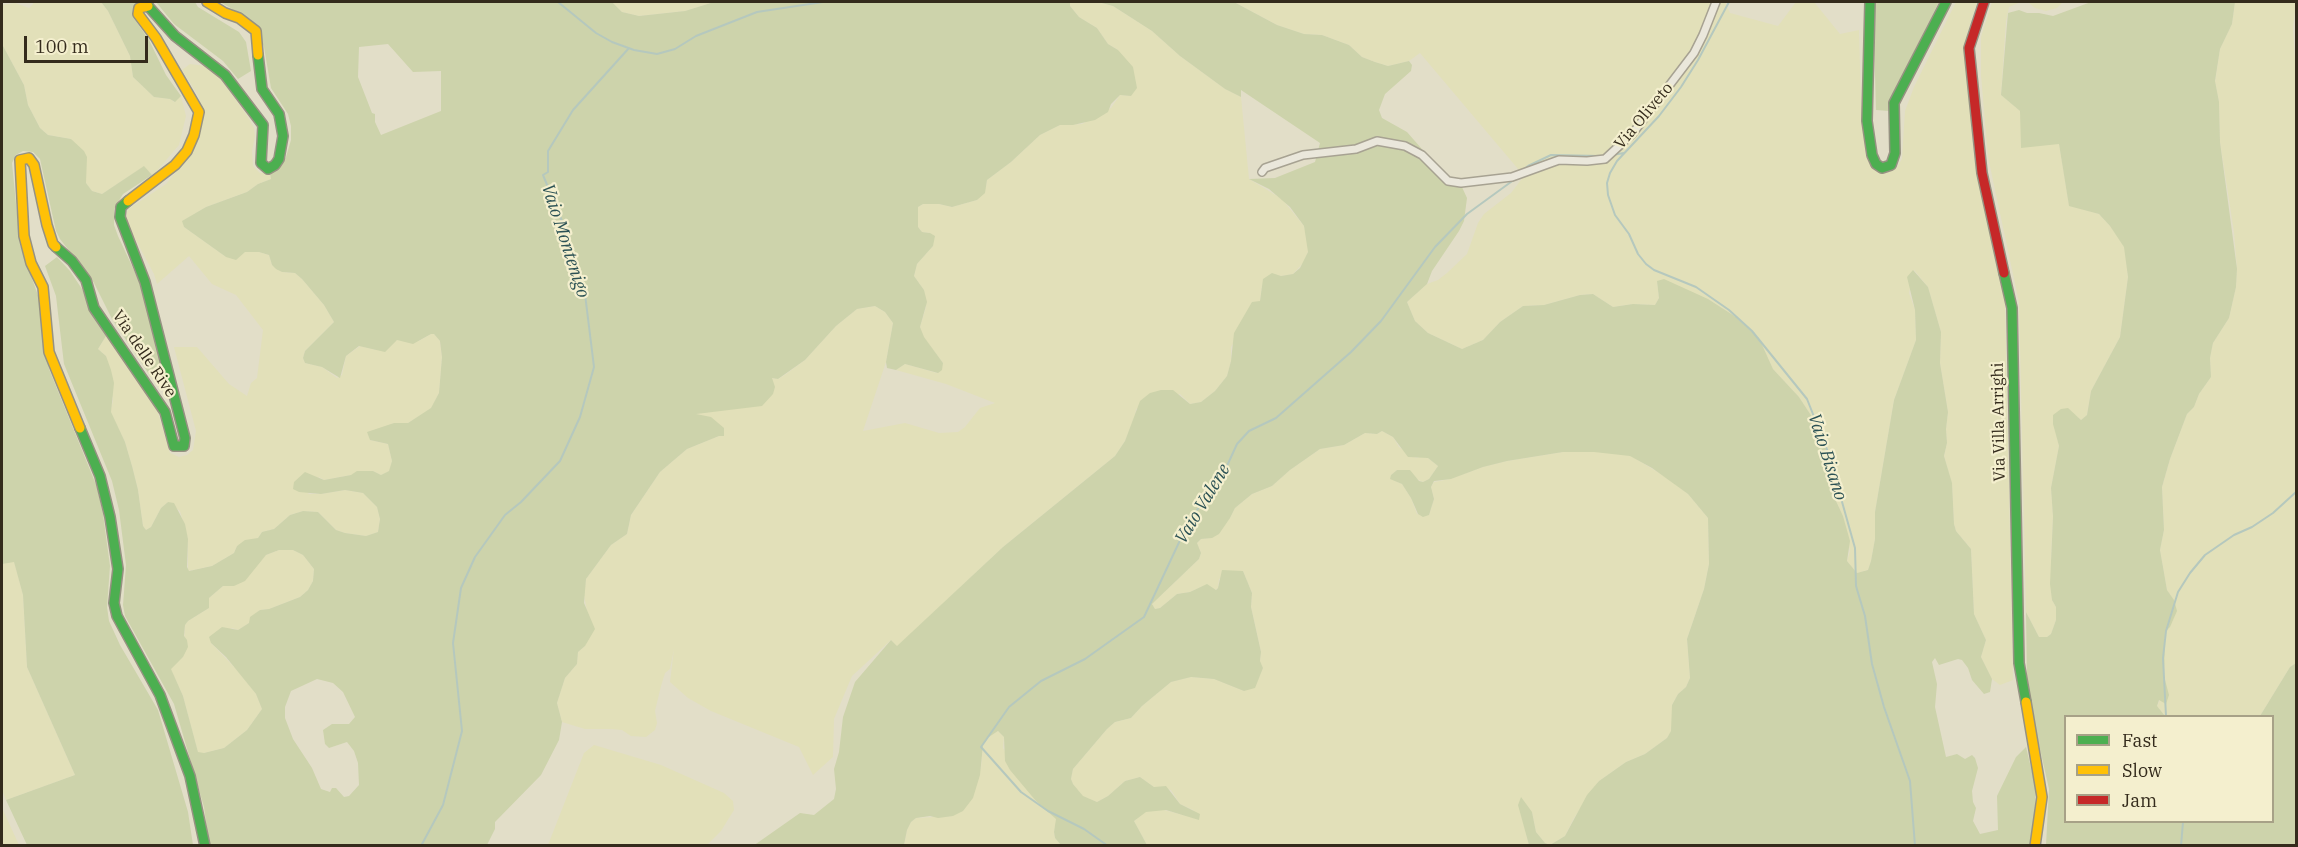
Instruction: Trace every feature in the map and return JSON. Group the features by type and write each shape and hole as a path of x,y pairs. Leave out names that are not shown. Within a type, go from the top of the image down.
{"street":[{"name":"Via delle Rive","path":"205,846 190,776 160,695 117,616 114,603 118,569 110,517 100,476 49,352 44,287 31,263 24,236 20,160 29,158 34,165 53,244 72,261 86,280 94,308 165,412 174,446 183,446 185,438 146,282 120,217 121,207 175,165 187,151 200,112 156,38 138,14 139,8 147,5 175,36 195,50 232,83 263,125 261,163 264,167 268,169 279,159 284,136 279,114 262,89 256,31 239,18 207,2"},
{"name":"Via Oliveto","path":"1262,172 1265,168 1303,155 1356,149 1377,141 1405,146 1422,155 1448,181 1461,183 1512,177 1559,160 1605,159 1633,133 1694,53 1716,2"},
{"path":"1870,2 1867,121 1872,155 1876,164 1882,168 1891,165 1895,153 1894,103 1946,2"},
{"name":"Via Villa Arrighi","path":"1984,2 1969,48 1982,172 2012,308 2019,663 2042,797 2035,846"}],"shaded area":[{"path":"33,2 101,2 108,11 130,56 133,77 154,97 171,99 174,102 181,96 186,116 179,145 155,173 152,175 143,167 102,194 92,191 86,183 71,139 48,135 40,128 28,105 24,85 2,44 2,5 15,3 29,8"},
{"path":"612,2 714,2 685,11 639,16 622,12"},
{"path":"1070,2 1098,2 1113,6 1152,31 1180,56 1225,89 1241,97 1249,179 1282,199 1304,226 1308,252 1304,262 1293,274 1281,276 1272,274 1262,286 1260,301 1231,347 1231,361 1227,376 1215,391 1201,402 1190,404 1180,394 1136,409 1125,441 1115,456 1003,547 897,647 891,640 852,676 834,719 833,757 813,775 799,747 711,711 688,698 670,682 674,649 670,669 665,673 655,711 657,723 655,730 646,737 631,736 622,730 585,729 562,722 557,703 565,678 577,664 578,652 585,646 586,579 611,545 627,534 631,515 660,472 687,449 719,436 693,414 722,410 771,378 778,379 805,360 836,326 857,309 875,306 885,312 893,323 886,362 863,431 905,423 939,433 958,432 980,408 995,403 946,384 896,370 905,364 937,373 943,363 923,337 920,327 926,307 924,290 914,276 917,264 933,246 930,233 922,232 918,227 918,207 923,204 939,204 952,207 977,200 986,187 987,180 1011,162 1040,135 1060,125 1082,124 1111,108 1120,95 1131,96 1118,50 1108,44 1097,28 1079,17 1070,6"},
{"path":"1234,2 1725,2 1730,13 1778,26 1796,2 1814,2 1840,34 1859,30 1861,104 1866,155 1877,169 1886,171 1897,167 1902,159 1905,111 1914,87 1956,2 1977,2 1967,34 1967,75 1974,159 2005,303 2013,680 2000,685 1992,679 1981,657 1986,640 1974,614 1971,549 1956,531 1952,484 1944,456 1947,443 1948,412 1940,363 1941,332 1928,287 1914,270 1909,293 1915,310 1916,340 1894,400 1875,512 1875,539 1871,561 1868,570 1857,573 1847,561 1850,551 1843,516 1836,501 1830,462 1820,429 1799,397 1773,369 1759,338 1736,317 1708,299 1657,281 1659,298 1655,305 1633,304 1613,307 1593,294 1580,295 1544,305 1523,306 1500,322 1483,340 1462,349 1428,333 1415,321 1407,302 1427,284 1447,273 1467,254 1478,223 1484,214 1511,193 1524,176 1420,53 1409,61 1388,66 1362,57 1349,45 1322,35 1304,34 1277,25"},
{"path":"1992,2 2021,2 2009,7 2001,95 2059,143 2069,205 2099,214 2110,226 2125,247 2128,277 2120,337 2091,391 2087,415 2081,420 2075,415 2054,424 2059,446 2051,488 2052,600 2056,607 2056,620 2051,634 2047,637 2039,637 2026,612 2019,302 1988,157 1981,75 1981,37"},
{"path":"2028,2 2063,2 2057,8 2046,11 2035,8"},
{"path":"2235,2 2296,2 2293,28 2296,76 2296,663 2290,667 2261,715 2164,715 2157,706 2166,688 2163,652 2165,632 2174,600 2167,590 2160,550 2164,530 2162,487 2187,414 2194,407 2199,394 2211,377 2210,358 2213,343 2229,318 2236,287 2234,232 2220,142 2219,102 2215,82 2220,49 2232,24"},
{"path":"190,64 205,66 220,78 248,117 254,128 255,136 252,151 253,166 260,173 270,173 271,179 247,192 206,207 183,221 184,227 226,257 245,252 259,252 269,255 272,265 282,272 295,273 302,279 324,305 334,322 305,351 303,358 305,363 322,367 337,378 342,375 346,356 360,346 376,350 397,340 419,341 431,334 434,334 440,341 442,357 439,393 431,409 408,423 394,423 379,430 375,429 370,440 388,444 392,461 390,471 381,475 373,471 324,480 319,477 308,494 345,490 363,493 377,507 380,519 378,532 366,536 345,533 336,530 318,512 303,511 290,515 274,529 262,532 258,538 237,546 234,553 212,566 188,571 188,539 180,511 168,502 161,508 151,527 146,530 143,526 132,466 125,442 110,412 113,401 106,356 98,349 106,336 117,351 121,348 157,409 170,453 179,457 193,450 196,431 174,347 197,347 229,384 247,396 251,383 257,378 263,330 236,295 212,284 189,256 157,284 126,222 130,208 166,184 193,152 202,116 199,97 182,70"},
{"path":"1382,431 1393,437 1399,447 1416,458 1422,456 1428,458 1438,466 1429,479 1423,482 1397,470 1391,475 1391,479 1402,484 1417,514 1429,515 1434,499 1431,487 1434,482 1507,461 1563,452 1609,452 1631,456 1669,479 1688,494 1708,518 1709,564 1704,589 1687,639 1690,678 1672,705 1672,731 1667,738 1645,754 1626,762 1599,781 1574,818 1565,836 1550,845 1545,843 1536,832 1532,812 1526,834 1529,845 1147,845 1134,821 1145,812 1160,809 1195,818 1193,810 1180,804 1171,790 1154,787 1140,777 1125,781 1108,796 1097,802 1083,797 1073,784 1071,779 1073,769 1107,729 1115,722 1131,718 1171,682 1191,677 1214,679 1244,691 1256,683 1263,668 1251,607 1252,593 1243,571 1219,579 1218,588 1215,590 1203,586 1190,592 1177,594 1160,608 1155,609 1152,604 1199,559 1201,553 1197,543 1201,539 1210,538 1230,518 1235,508 1252,494 1272,486 1320,449 1344,445 1365,433 1377,434"},
{"path":"279,550 293,550 303,555 314,569 313,581 308,590 300,597 269,609 260,610 249,623 238,630 232,628 211,643 239,672 256,694 262,709 247,730 224,748 198,753 183,696 170,668 183,657 185,625 209,608 209,598 223,586 234,586 266,555"},
{"path":"14,561 23,595 27,667 75,775 6,800 2,790 2,564"},
{"path":"998,731 1004,737 1003,748 1036,801 1057,819 1054,832 1055,838 1061,845 904,846 907,830 916,818 953,816 981,768 983,745 986,739"},
{"path":"594,745 661,765 724,793 733,801 734,810 721,831 707,845 548,845 584,753"},
{"path":"2,808 19,845 2,845"}],"green space":[{"path":"101,2 140,2 134,10 133,17 149,40 166,75 181,96 175,102 154,97 133,77 130,56 108,11"},
{"path":"156,2 195,2 198,7 239,32 246,42 251,71 238,79 223,61 174,24"},
{"path":"220,2 612,2 622,12 639,16 685,11 714,2 1070,2 1070,6 1079,17 1097,28 1108,44 1118,50 1133,67 1137,88 1131,96 1120,95 1111,104 1108,112 1095,120 1073,125 1060,125 1040,135 1011,162 987,180 985,193 977,200 952,207 923,204 918,207 918,227 922,232 935,236 933,246 917,264 914,276 924,290 927,302 920,327 924,337 943,363 942,370 938,373 905,364 896,370 887,368 893,323 885,312 875,306 857,309 836,326 805,360 778,379 772,378 775,387 773,394 762,406 696,414 711,417 724,428 724,436 687,449 660,472 631,515 627,534 611,545 586,579 584,603 595,629 585,646 578,652 577,664 565,678 557,703 562,722 559,740 541,775 495,822 495,829 487,845 209,845 204,807 174,704 125,616 123,605 126,565 119,510 112,481 64,364 56,296 45,266 57,257 70,271 106,336 98,349 106,356 111,370 114,383 111,412 125,442 132,466 143,526 146,530 151,527 161,508 168,502 174,503 185,524 189,571 212,566 234,553 237,546 245,540 258,538 262,532 274,529 290,515 303,511 318,512 336,530 345,533 366,536 378,532 380,519 377,507 363,493 345,490 321,494 299,492 293,489 294,482 305,472 324,480 351,475 357,471 373,471 381,475 389,471 392,461 388,444 370,440 367,432 394,423 408,423 431,408 439,393 442,357 440,341 434,334 431,334 413,344 397,340 385,352 359,346 346,356 340,378 322,367 305,363 303,358 305,351 334,322 324,305 302,279 295,273 276,269 269,255 259,252 245,252 236,260 226,257 184,227 182,221 206,207 247,192 271,179 270,173 277,169 286,157 291,140 288,114 271,88 264,47 256,25 250,19","holes":["388,44 413,72 441,71 441,111 381,135 375,122 375,114 372,113 358,77 359,47","279,550 293,550 303,555 314,569 313,581 300,597 269,609 260,610 250,617 249,623 238,630 222,627 209,637 211,643 226,657 256,694 262,709 247,730 224,748 204,753 198,752 183,696 171,669 183,657 188,647 184,636 185,625 209,608 209,598 223,586 234,586 245,581 266,555","317,679 333,683 343,692 355,717 349,724 332,724 323,730 325,744 329,748 347,742 354,751 358,763 359,785 349,796 344,797 336,788 332,788 330,792 321,789 312,768 293,739 285,718 285,707 291,691"]},
{"path":"1098,2 1234,2 1277,25 1304,34 1322,35 1349,45 1362,57 1375,62 1388,66 1409,61 1412,65 1411,71 1385,94 1379,110 1382,118 1407,132 1421,148 1434,170 1461,185 1467,198 1464,221 1459,231 1432,271 1427,284 1407,302 1415,321 1428,333 1462,349 1483,340 1500,322 1523,306 1544,305 1580,295 1593,294 1613,307 1633,304 1655,305 1659,298 1657,281 1664,279 1708,299 1736,317 1759,338 1773,369 1799,397 1820,429 1830,462 1836,501 1850,541 1847,561 1857,573 1868,570 1871,561 1875,539 1875,512 1894,400 1916,340 1915,310 1907,277 1913,270 1928,287 1941,332 1940,363 1948,412 1947,443 1944,456 1952,483 1956,531 1971,549 1974,614 1986,640 1981,657 1992,679 1990,692 1984,694 1972,680 1962,660 1958,659 1939,665 1935,658 1932,662 1937,684 1935,707 1946,757 1957,754 1965,759 1972,755 1975,758 1978,768 1972,791 1976,808 1973,821 1980,834 1998,830 1997,796 2016,757 2026,747 2036,789 2032,845 1550,845 1565,836 1587,795 1599,781 1626,762 1645,754 1667,738 1671,731 1672,705 1690,678 1687,639 1704,589 1709,564 1708,518 1688,494 1652,468 1630,456 1594,452 1563,452 1507,461 1451,479 1434,481 1431,487 1434,499 1429,515 1423,517 1418,514 1402,484 1390,479 1391,475 1397,470 1410,470 1419,481 1423,482 1429,479 1438,466 1428,458 1408,457 1393,437 1382,431 1377,434 1365,433 1344,445 1320,449 1272,486 1252,494 1235,508 1219,534 1212,538 1201,539 1197,543 1201,553 1199,559 1152,604 1155,609 1160,608 1177,594 1190,592 1207,584 1216,590 1222,570 1243,571 1252,593 1251,607 1263,668 1255,688 1244,691 1214,679 1191,677 1171,682 1131,718 1115,722 1107,729 1073,769 1071,779 1073,784 1083,796 1097,802 1108,796 1125,781 1140,777 1154,787 1166,786 1180,804 1200,814 1199,820 1166,810 1146,812 1134,821 1147,845 1061,845 1055,838 1056,819 1036,801 1005,761 1004,737 998,731 986,739 983,745 980,775 973,798 963,811 953,816 916,818 907,830 904,845 753,846 800,813 814,815 834,799 836,789 834,769 839,752 843,717 855,682 891,640 897,646 1003,547 1115,456 1125,441 1140,401 1150,393 1173,390 1190,404 1201,402 1215,391 1227,376 1234,333 1252,302 1260,301 1263,279 1272,273 1281,276 1293,274 1300,268 1308,252 1304,226 1290,207 1269,189 1249,179 1275,178 1315,162 1320,143 1241,90 1241,97 1225,89 1180,56 1152,31 1113,6"},
{"path":"1873,2 1939,2 1899,82 1889,111 1876,110"},
{"path":"2091,2 2235,2 2232,24 2220,49 2215,81 2219,102 2220,142 2237,269 2236,287 2229,318 2213,343 2210,358 2211,377 2199,394 2194,407 2187,414 2162,487 2164,530 2160,550 2167,590 2174,600 2177,611 2170,627 2165,632 2164,676 2169,695 2166,704 2159,700 2157,706 2164,715 2064,715 2064,823 2274,823 2274,715 2261,715 2290,667 2296,663 2296,845 2046,845 2049,789 2027,679 2026,612 2039,637 2047,637 2051,634 2056,620 2056,607 2052,600 2050,584 2053,517 2051,488 2059,446 2053,415 2061,409 2068,408 2081,420 2087,415 2091,391 2120,337 2128,277 2124,247 2110,226 2099,214 2069,206 2059,144 2021,148 2020,111 2001,95 2008,13 2019,10 2053,16"},
{"path":"2,44 24,85 28,105 40,128 48,135 71,139 84,151 87,157 86,183 92,191 102,194 144,166 152,175 123,194 114,209 114,225 139,281 164,373 151,377 112,319 94,283 60,239 56,231 40,159 33,152 23,151 16,155 12,163 20,245 40,301 49,369 97,487 103,514 110,566 107,607 109,621 120,645 158,710 188,812 193,845 27,845 6,800 75,775 27,667 23,595 14,562 2,564"},
{"path":"1521,797 1532,812 1536,832 1545,843 1550,845 1529,845 1518,805"}],"waterway":[{"path":"558,2 596,33 612,42 634,50 657,54 675,49 696,36 757,12 823,2"},
{"name":"Vaio Bisano","path":"1729,2 1681,87 1659,116 1617,161 1607,183 1608,195 1615,215 1646,264 1654,270 1696,287 1729,310 1752,331 1807,399 1828,452 1855,548 1856,586 1865,616 1872,664 1884,707 1910,781 1915,846"},
{"name":"Vaio Montenigo","path":"421,846 443,805 462,731 453,643 461,588 475,557 505,515 521,502 560,461 580,417 594,367 584,286 564,226 543,175 548,172 548,151 573,110 629,48"},
{"name":"Vaio Valene","path":"1612,155 1624,153"},
{"name":"Vaio Valene","path":"1523,170 1551,155 1600,156"},
{"name":"Vaio Valene","path":"1108,846 1084,829 1048,811 1021,792 981,747 1009,707 1041,681 1085,659 1144,617 1190,519 1221,479 1237,444 1249,431 1276,418 1351,352 1381,321 1435,247 1467,214 1515,179"},
{"path":"2166,715 2163,658 2166,631 2178,592 2205,555 2273,513 2296,492"},
{"path":"2181,846 2183,823"}],"traffic: fast":[{"path":"1870,2 1867,121 1872,155 1876,164 1882,168 1891,165 1895,153 1894,103 1946,2"},
{"path":"148,6 175,36 225,75 263,125 261,163 268,169 279,159 283,136 279,114 262,89 258,55"},
{"path":"56,247 72,261 86,280 94,308 165,412 174,446 184,446 185,438 145,282 120,217 121,207 128,201"},
{"path":"2004,273 2012,308 2019,663 2026,702"},
{"path":"80,428 100,476 110,517 118,569 114,603 117,616 160,695 190,776 205,846"}],"traffic: slow":[{"path":"207,2 239,18 256,31 258,55"},
{"path":"128,201 175,165 187,151 194,135 199,112 156,38 138,14 139,8 148,6"},
{"path":"56,247 47,225 34,165 29,158 20,160 24,236 31,263 43,287 49,352 80,428"},
{"path":"2026,702 2042,797 2035,846"}],"traffic: jam":[{"path":"1984,2 1969,48 1982,173 2004,273"}]}
